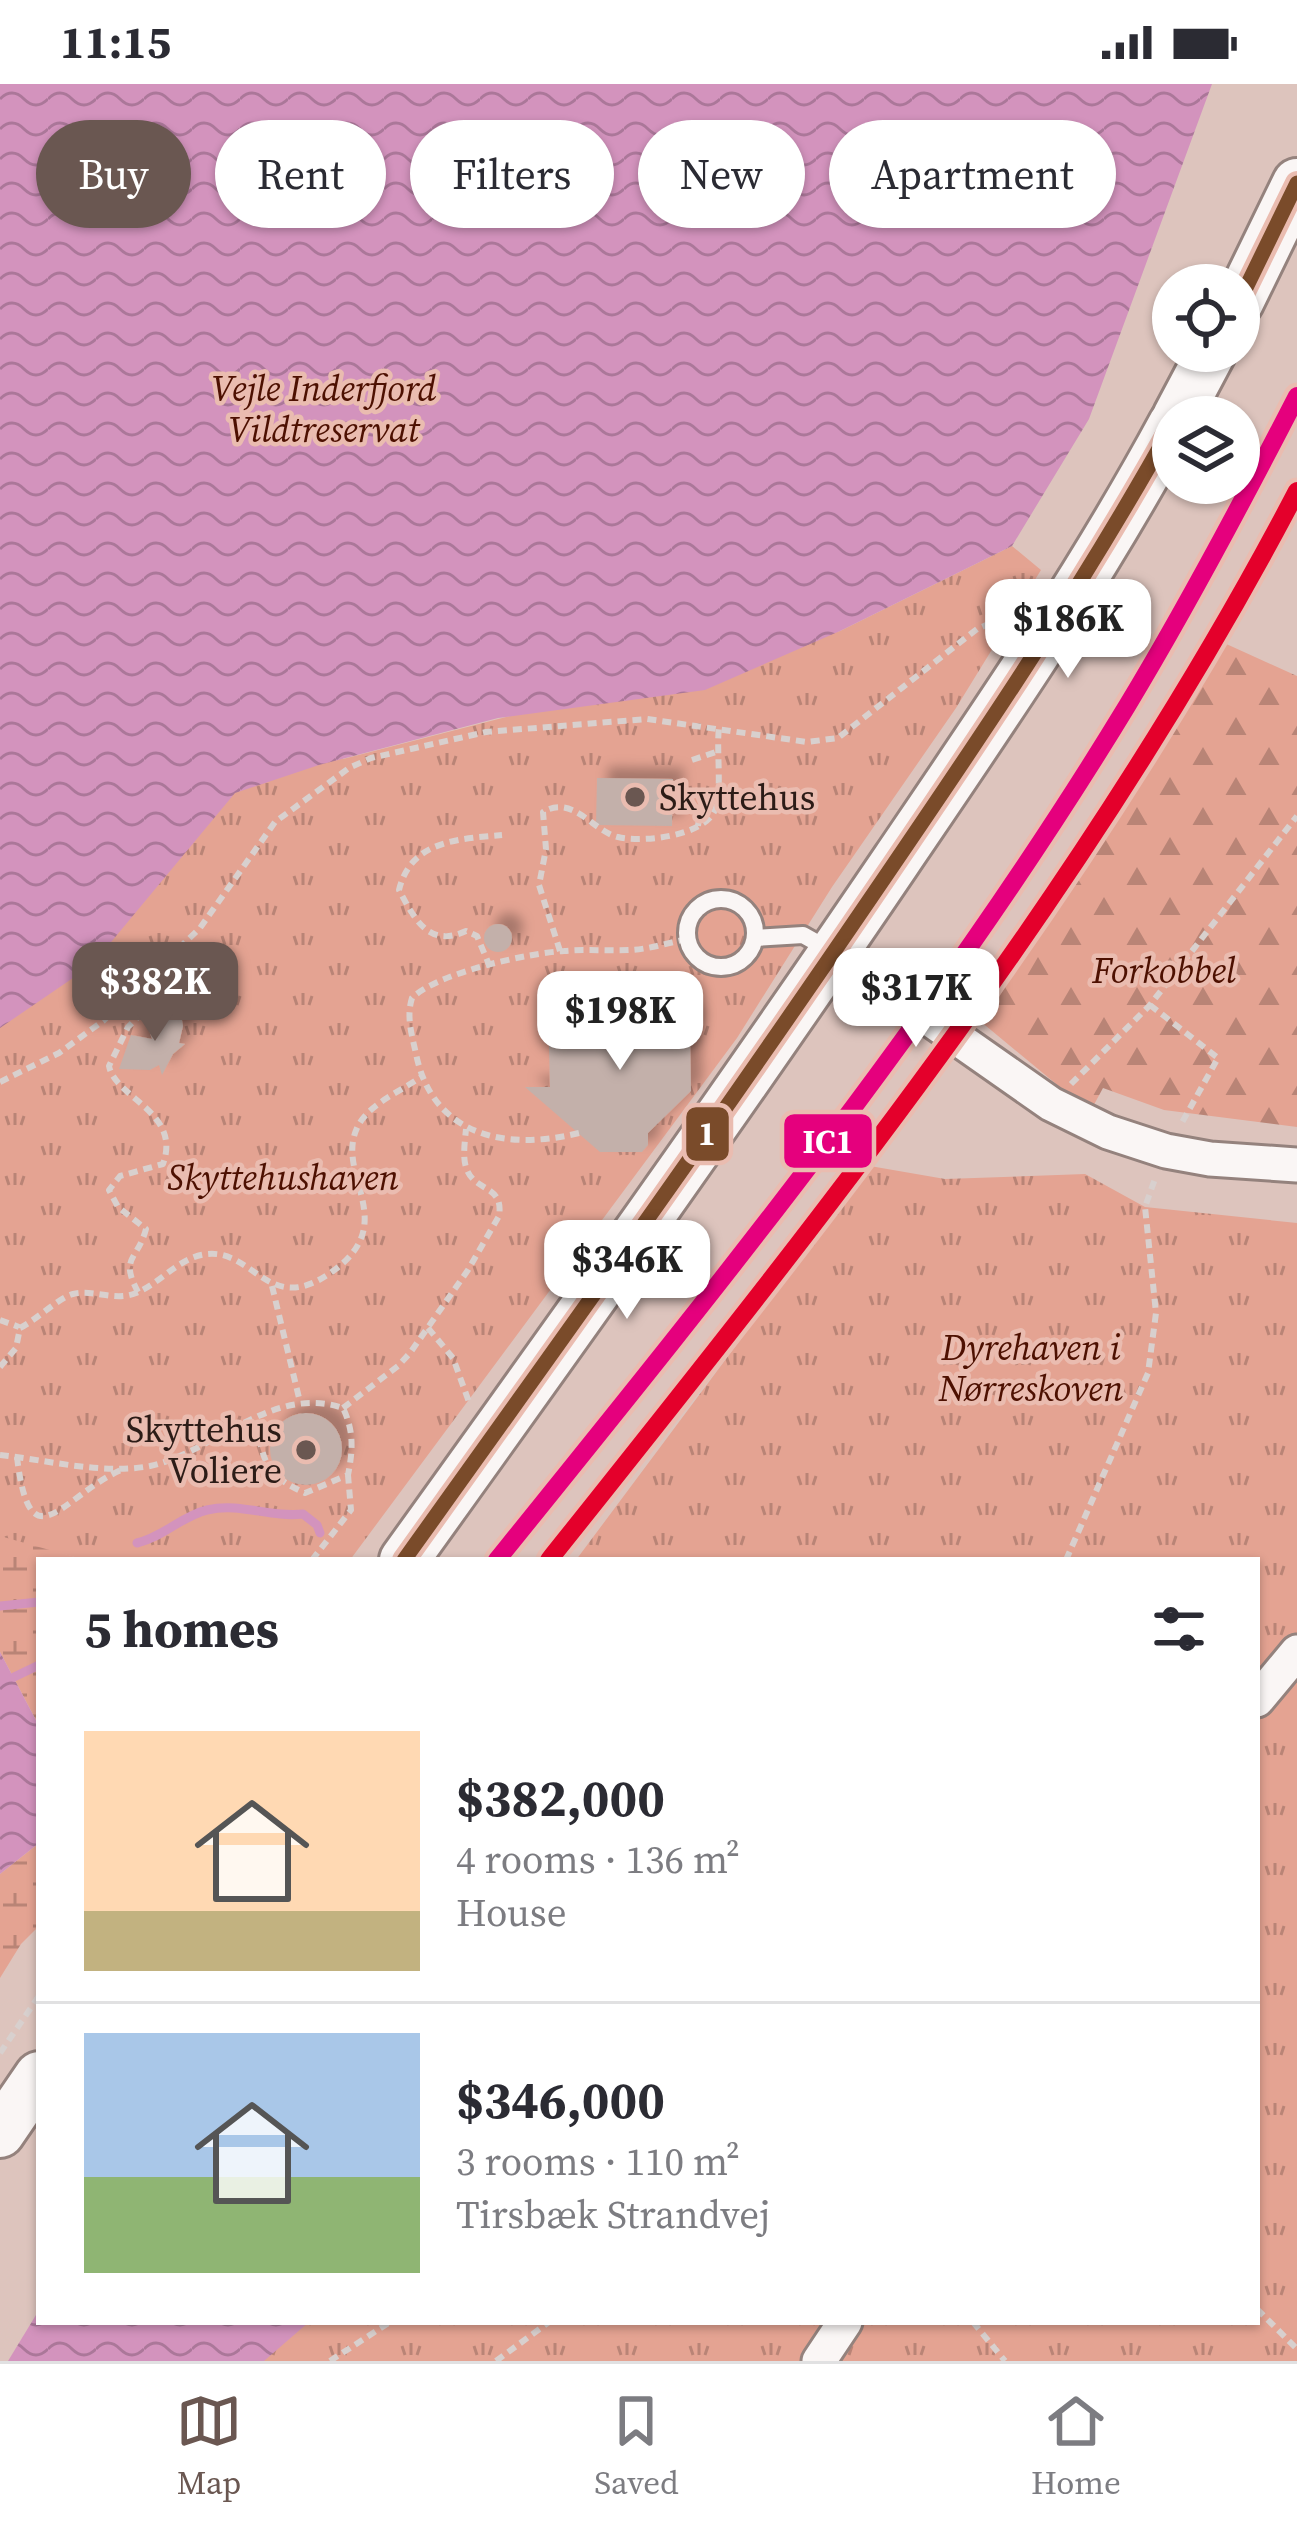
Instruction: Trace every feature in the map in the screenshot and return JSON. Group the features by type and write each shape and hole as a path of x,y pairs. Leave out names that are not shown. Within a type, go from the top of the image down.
{"street":[{"path":"1258,264 1297,184"},
{"path":"406,1557 848,962 1066,610 1152,460"},
{"path":"848,962 1051,1104 1108,1132 1166,1151 1297,1165"},
{"path":"1260,1696 1297,1652"},
{"path":"0,2133 36,2080"},
{"path":"819,2361 843,2325"}],"lane":[{"path":"723,898 744,907 755,926 745,958 724,967 696,957 687,939 693,912 712,899 723,898"},
{"path":"755,938 803,934 848,962"}],"path":[{"path":"0,1082 59,1053 103,1021 200,928 275,822 327,781 370,758 486,732 647,719 807,742 838,738 977,628 1021,610 1066,610"},
{"path":"560,951 539,885 546,849 543,812 559,806 585,815 603,832 622,839 698,830 714,813 719,795 718,728"},
{"path":"692,760 716,752"},
{"path":"698,830 700,810"},
{"path":"1051,1104 1150,1006 1297,816"},
{"path":"490,967 477,937 466,931 434,937 416,922 399,890 404,871 438,842 502,835"},
{"path":"579,1133 535,1142 466,1129 421,1078 409,1021 412,998 432,983 560,951 635,950 687,939"},
{"path":"139,1292 128,1272 146,1229 118,1207 109,1190 120,1176 163,1164 166,1147 146,1105 116,1083 109,1066 128,1027 164,991 177,953"},
{"path":"1067,1557 1148,1373 1156,1313 1145,1207 1166,1151 1218,1058 1150,1006"},
{"path":"0,1320 20,1328 44,1316 68,1295 139,1292 185,1262 208,1254 234,1259 272,1286 313,1282 334,1271 351,1254 365,1218 353,1154 356,1129 369,1112 421,1078"},
{"path":"0,1455 123,1468 153,1465 300,1402 343,1408 398,1366 468,1270 499,1216 496,1193 469,1174 465,1164 466,1129"},
{"path":"272,1286 300,1402"},
{"path":"0,1367 16,1348 20,1328"},
{"path":"428,1328 453,1358 482,1451"},
{"path":"314,1557 351,1510 348,1475 353,1450 343,1408"},
{"path":"255,1418 264,1460 277,1480 305,1493 348,1475"},
{"path":"17,1456 21,1492 30,1512 38,1516 48,1516 123,1468"},
{"path":"0,2053 36,2000"},
{"path":"1260,2312 1297,2349"},
{"path":"330,2361 385,2325"},
{"path":"496,2361 545,2325"},
{"path":"975,2325 1005,2361"}],"green space":[{"name":"Skyttehushaven","path":"0,84 36,155 36,228 73,228 343,759 840,631 1012,546 1041,570 956,708 832,887 737,1038 352,1557 74,1557 0,1536"},
{"name":"Forkobbel","path":"1222,642 1297,676 1297,1127 1164,1110 1103,1088 1090,1112 974,1016"},
{"name":"Dyrehaven i Nørreskoven","path":"870,1166 945,1179 1085,1174 1145,1207 1297,1223 1297,2361 13,2361 37,2325 1260,2325 1260,1557 578,1557"},
{"path":"0,1536 75,1557 36,1557 36,1720 0,1652"},
{"path":"36,1845 36,1929 0,1978 0,1874"}],"water":[{"name":"Vejle Inderfjord Vildtreservat","path":"0,84 1212,84 1089,419 1012,546 840,631 705,690 498,718 319,765 235,793 92,965 0,1028"},
{"path":"0,1652 36,1720 36,1845 0,1874"},
{"path":"36,2315 36,2325 306,2325 264,2361 8,2361"}],"building":[{"name":"Skyttehus","path":"597,778 673,779 672,826 596,825"},
{"path":"498,924 508,928 512,938 508,948 498,952 488,948 484,938 488,928"},
{"path":"667,997 696,1025 690,1031 691,1091 648,1133 648,1145 642,1152 600,1152 525,1087 550,1087 549,1046 597,1006 660,1004"},
{"path":"180,1009 179,1043 185,1044 173,1054 162,1075 159,1065 150,1070 119,1069 131,1035 152,1039 146,1020"},
{"name":"Skyttehus Voliere","path":"306,1413 331,1424 342,1449 331,1474 306,1485 281,1474 270,1449 281,1424"}],"waterway":[{"path":"137,1543 198,1513 219,1508 303,1514 320,1533"},
{"path":"0,1606 36,1602"},
{"path":"14,1677 36,1666"}],"transit line":[{"name":"1","path":"1258,264 1297,183"},
{"name":"IC1","path":"499,1557 826,1144 982,929 1150,668 1297,396"},
{"name":"1","path":"406,1557 813,982 1065,605 1152,461"},
{"path":"551,1557 852,1174 1043,910 1218,634 1297,491"}],"place":[{"name":"Skyttehus","path":"635,797"},
{"name":"Skyttehus Voliere","path":"306,1450"}]}
